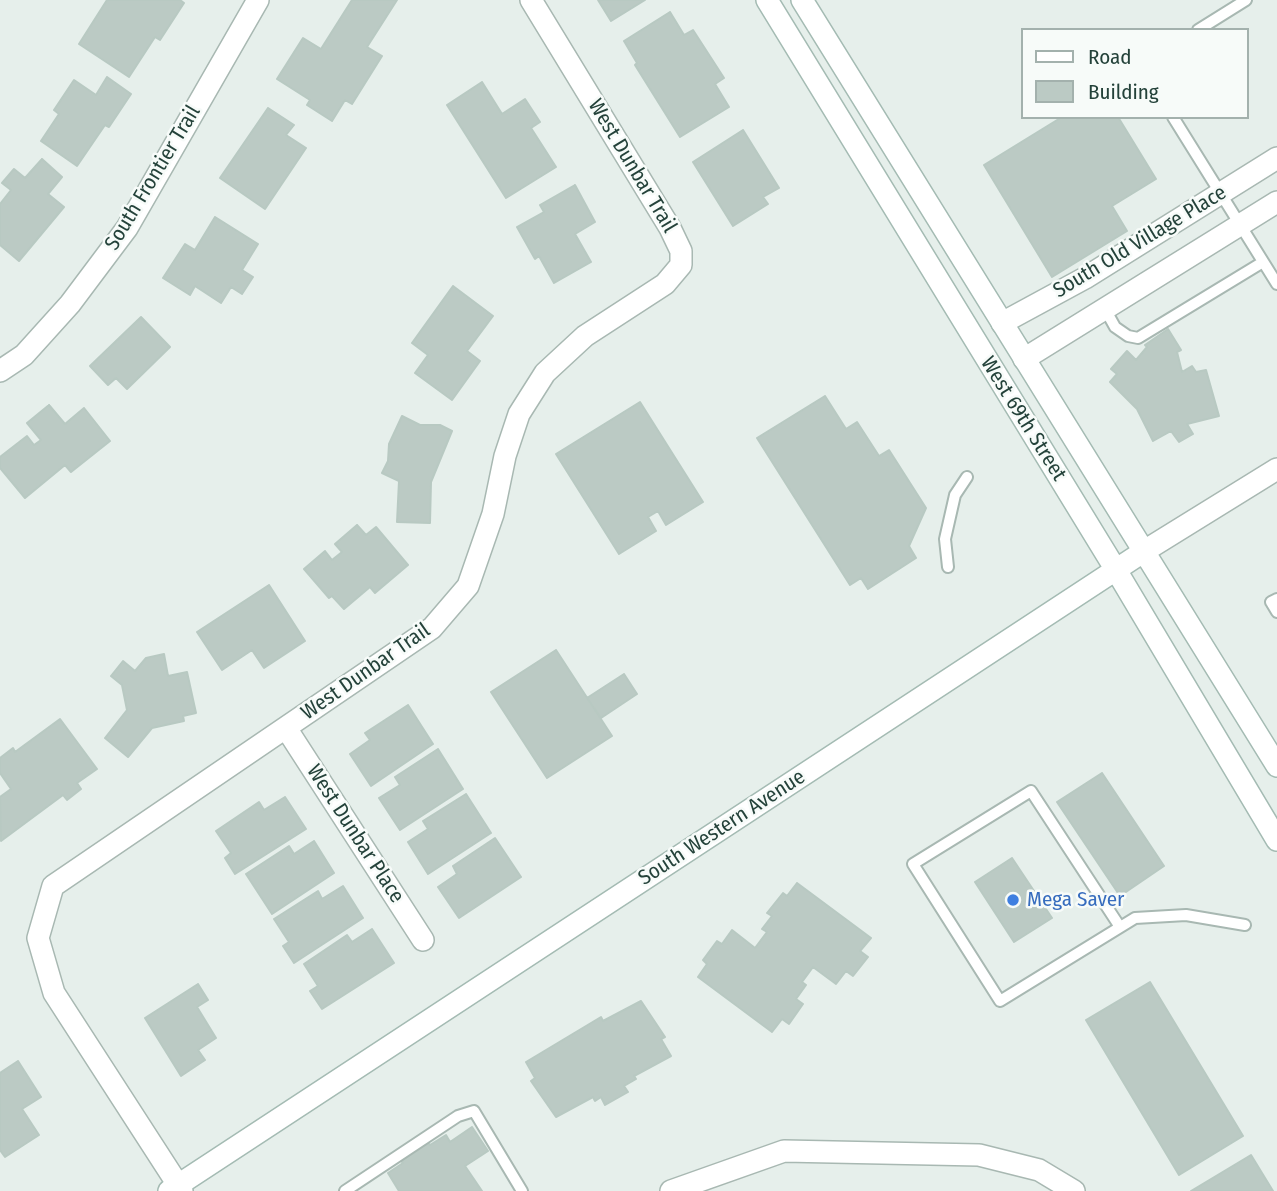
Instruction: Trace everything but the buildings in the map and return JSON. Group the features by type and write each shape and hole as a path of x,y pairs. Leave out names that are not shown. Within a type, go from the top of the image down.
{"street":[{"name":"South Frontier Trail","path":"0,371 24,355 69,304 127,228 258,0"},
{"name":"West Dunbar Trail","path":"176,1189 54,993 38,939 53,886 432,628 468,586 493,514 505,456 519,414 545,373 585,336 665,284 681,265 681,251 670,228 531,0"},
{"name":"West 69th Street","path":"767,0 1116,570 1277,840"},
{"name":"West 69th Street","path":"802,0 1024,359 1146,550 1277,766"},
{"name":"South Old Village Place","path":"1002,323 1085,278 1277,158"},
{"name":"South Old Village Place","path":"1024,359 1277,202"},
{"name":"South Western Avenue","path":"176,1189 1146,550 1277,468"},
{"name":"West Dunbar Place","path":"286,728 423,940"},
{"path":"671,1191 784,1151 979,1155 1039,1170 1074,1191"}],"lane":[{"path":"1201,28 1246,0"},
{"path":"1173,119 1277,284"},
{"path":"1105,309 1115,327 1128,336 1138,338 1263,262"},
{"path":"948,567 945,540 955,495 967,477"},
{"path":"1277,599 1271,602 1277,612"},
{"path":"1120,927 1031,791 913,864 1000,1001 1135,918 1186,915 1245,925"},
{"path":"345,1191 458,1116 474,1111 522,1191"}],"place":[{"name":"Mega Saver","path":"1013,900"}]}
